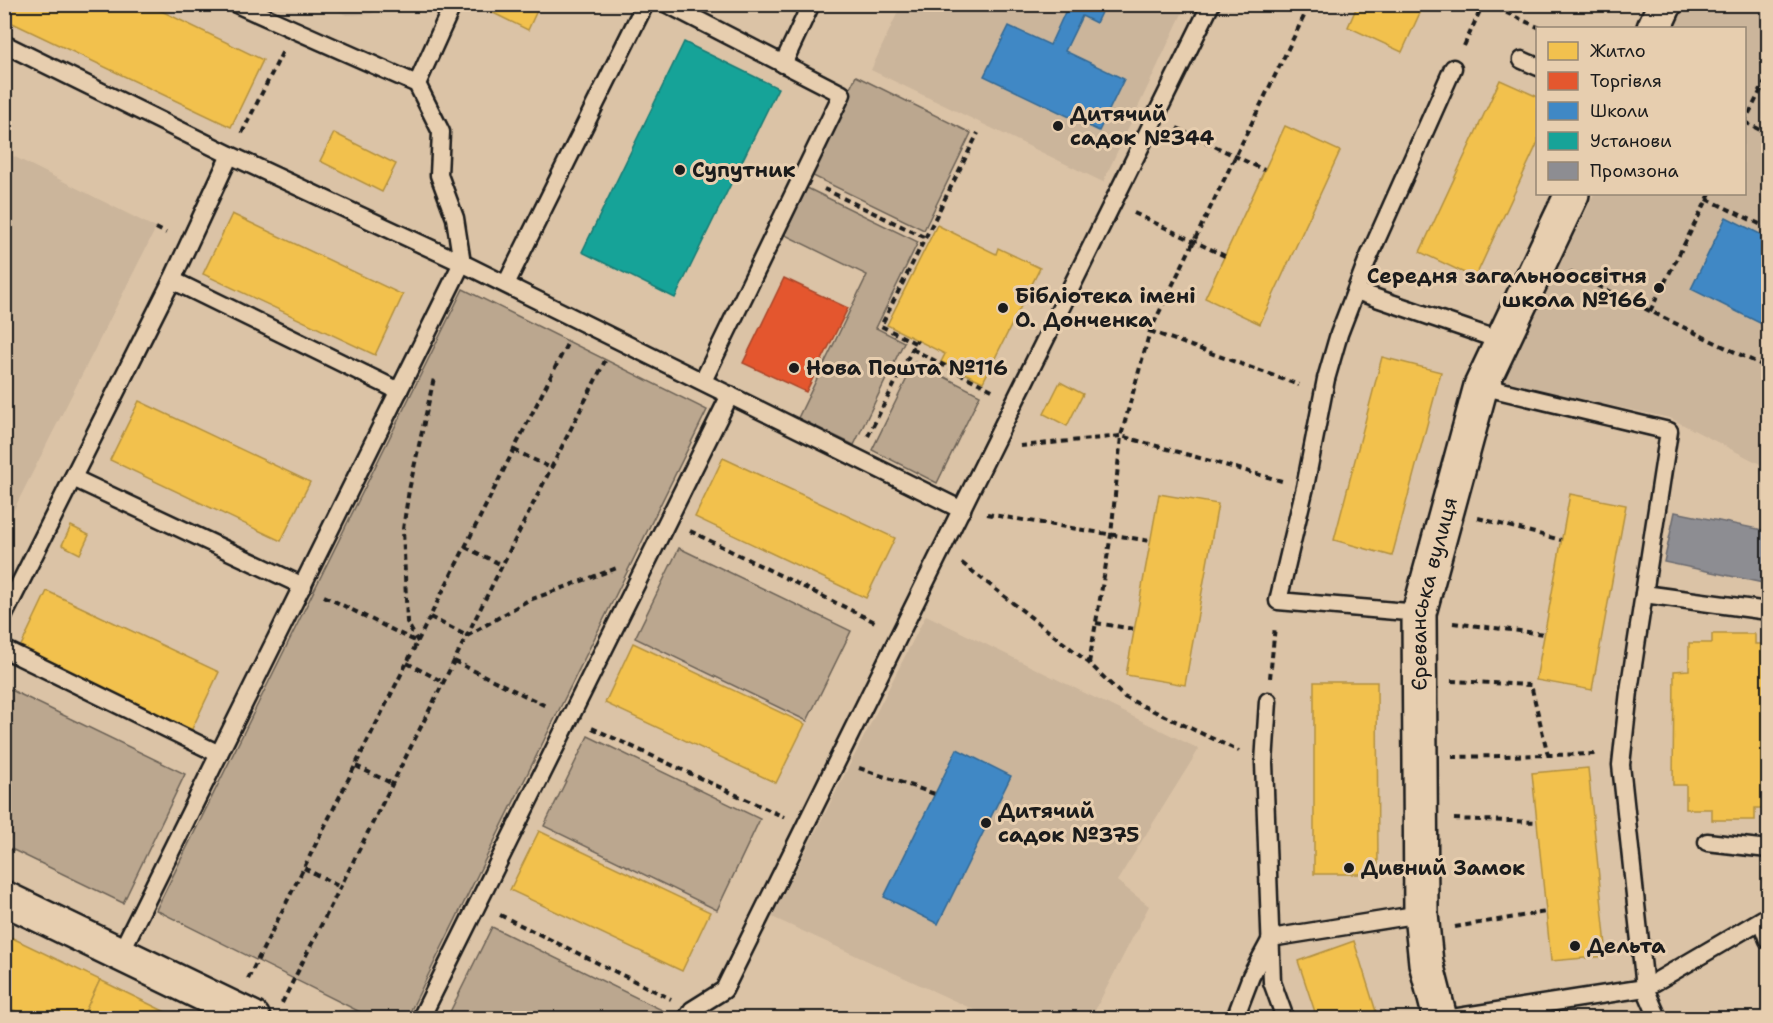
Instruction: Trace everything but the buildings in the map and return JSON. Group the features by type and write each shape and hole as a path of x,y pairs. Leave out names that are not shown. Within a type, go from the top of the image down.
{"street":[{"path":"1654,27 1665,4"},
{"name":"Єреванська вулиця","path":"1440,1018 1426,963 1421,914 1432,617 1481,386 1572,195"},
{"path":"4,898 249,1014"}],"lane":[{"path":"120,954 462,263 455,218 439,175 441,132 417,84 236,4"},
{"path":"417,84 453,4"},
{"path":"506,284 645,4"},
{"path":"667,4 842,94 703,381"},
{"path":"783,64 811,4"},
{"path":"689,1014 724,990 1157,119 1211,4"},
{"path":"4,44 230,155 506,284 962,510"},
{"path":"1432,617 1278,602 1305,487 1323,393 1339,334 1453,68"},
{"path":"4,615 172,280 230,155"},
{"path":"172,280 399,391"},
{"path":"1356,291 1502,341"},
{"path":"1481,386 1669,431 1621,765 1645,988 1658,1018"},
{"path":"421,1018 730,395"},
{"path":"73,478 303,586"},
{"path":"1644,594 1768,610"},
{"path":"4,649 219,754"},
{"path":"1268,701 1264,763 1272,982 1285,1018"},
{"path":"1707,842 1768,849"},
{"path":"1271,938 1421,914"},
{"path":"1452,1018 1645,988 1765,919 1768,940"},
{"path":"1235,1018 1251,976 1271,938"}],"path":[{"path":"1089,663 1111,535 1121,436 1150,331 1192,240 1310,4"},
{"path":"1453,68 1485,4 1537,27"},
{"path":"230,155 294,30"},
{"path":"1746,121 1768,76"},
{"path":"1157,119 1264,170"},
{"path":"1746,123 1768,134"},
{"path":"857,458 916,341 882,326 978,133"},
{"path":"801,178 926,238"},
{"path":"1650,311 1708,196 1768,228"},
{"path":"1114,204 1225,256"},
{"path":"1569,272 1768,368"},
{"path":"249,1014 248,980 579,320"},
{"path":"418,642 407,622 403,529 417,449 434,385 436,354 429,330"},
{"path":"1150,331 1323,393"},
{"path":"249,1014 340,887 616,339"},
{"path":"912,349 1016,402"},
{"path":"993,449 1121,436 1305,487"},
{"path":"514,450 551,468"},
{"path":"962,510 1150,541"},
{"path":"1473,517 1561,540"},
{"path":"668,520 901,634"},
{"path":"467,636 527,600 622,566 658,540"},
{"path":"465,547 502,565"},
{"path":"944,548 1089,663 1124,697 1264,763"},
{"path":"303,586 418,642"},
{"path":"1268,701 1278,602"},
{"path":"430,617 467,636"},
{"path":"1432,617 1544,634"},
{"path":"1096,623 1134,629"},
{"path":"454,661 570,718 805,827"},
{"path":"406,663 444,682"},
{"path":"1446,681 1531,685 1548,755"},
{"path":"1446,757 1622,754"},
{"path":"839,759 935,794"},
{"path":"356,765 393,784"},
{"path":"1446,818 1537,822"},
{"path":"304,868 340,887"},
{"path":"478,904 689,1014"},
{"path":"1450,928 1546,912"}],"shaded area":[{"path":"325,5 389,5 371,14 346,15"},
{"name":"Дитячий садок №344","path":"901,5 1186,5 1103,182 871,70"},
{"name":"Середня загальноосвітня школа №166","path":"1686,5 1768,5 1768,468 1670,418 1503,383 1594,195 1746,195 1746,27 1675,27"},
{"path":"856,76 971,133 924,230 809,174"},
{"path":"5,152 156,228 5,527"},
{"path":"803,186 918,242 876,328 904,342 854,445 798,418 867,275 781,233"},
{"path":"463,289 707,410 407,1018 372,1018 156,910"},
{"path":"915,362 980,395 937,483 872,450"},
{"path":"679,548 851,631 807,721 635,638"},
{"name":"Дитячий садок №375","path":"926,615 1199,749 1117,881 1149,906 1091,1018 992,1018 772,917"},
{"path":"5,687 185,774 123,903 5,846"},
{"path":"588,736 760,819 717,910 544,826"},
{"path":"492,927 664,1011 660,1018 447,1018"}],"place":[{"name":"Дитячий садок №344","path":"1058,126"},
{"name":"Супутник","path":"680,170"},
{"name":"Середня загальноосвітня школа №166","path":"1659,288"},
{"name":"Бібліотека імені О. Донченка","path":"1003,308"},
{"name":"Нова Пошта №116","path":"794,368"},
{"name":"Дитячий садок №375","path":"986,823"},
{"name":"Дивний Замок","path":"1349,868"},
{"name":"Дельта","path":"1575,946"}]}
